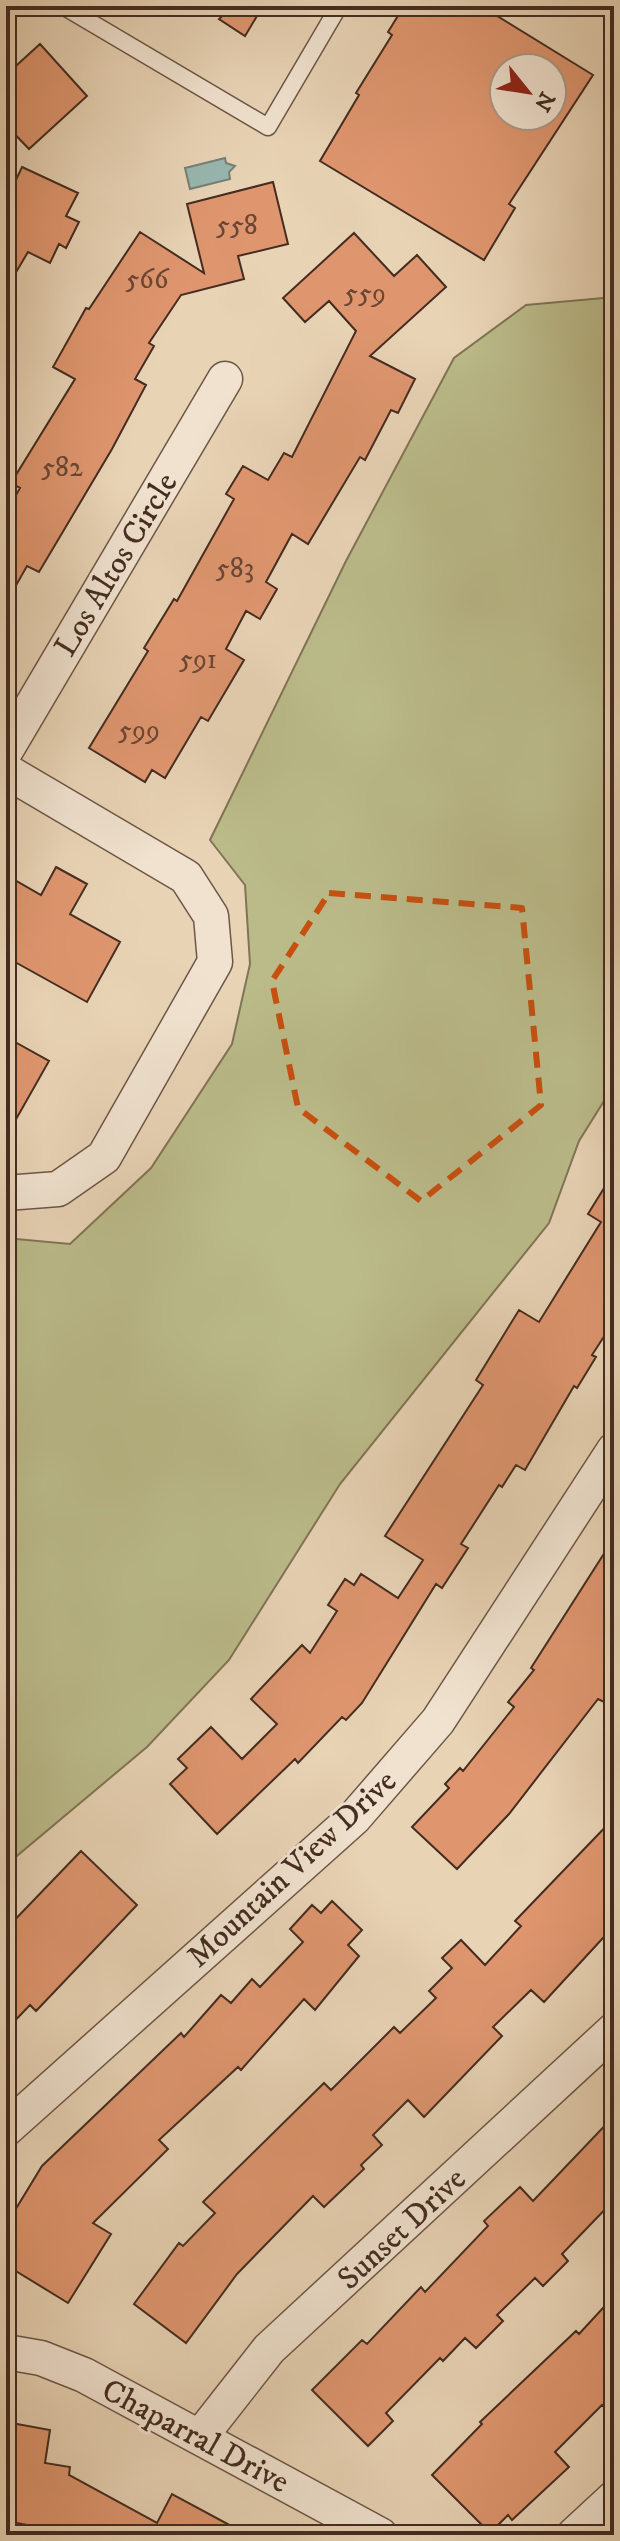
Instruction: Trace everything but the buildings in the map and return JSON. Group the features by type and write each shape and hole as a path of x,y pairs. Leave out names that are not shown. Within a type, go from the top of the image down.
{"street":[{"name":"Los Altos Circle","path":"6,750 225,379"},
{"path":"6,771 186,877 211,916 215,962 104,1157 58,1189 6,1193"},
{"name":"Mountain View Drive","path":"6,2129 354,1818 438,1721 614,1450"},
{"name":"Sunset Drive","path":"200,2437 269,2349 614,2030"},
{"name":"Chaparral Drive","path":"6,2352 41,2358 84,2375 380,2535"},
{"path":"574,2535 614,2498"}],"lane":[{"path":"63,6 268,127 339,6"}],"highlighted area":[{"path":"329,893 522,908 541,1105 421,1201 298,1108 272,981"}],"green space":[{"path":"614,297 614,1085 579,1141 549,1223 340,1484 229,1660 147,1747 6,1865 6,1238 70,1244 151,1168 232,1044 250,964 245,885 210,840 346,561 454,358 526,305"}],"water":[{"path":"225,158 226,163 235,166 229,172 230,179 190,189 185,168"}]}
